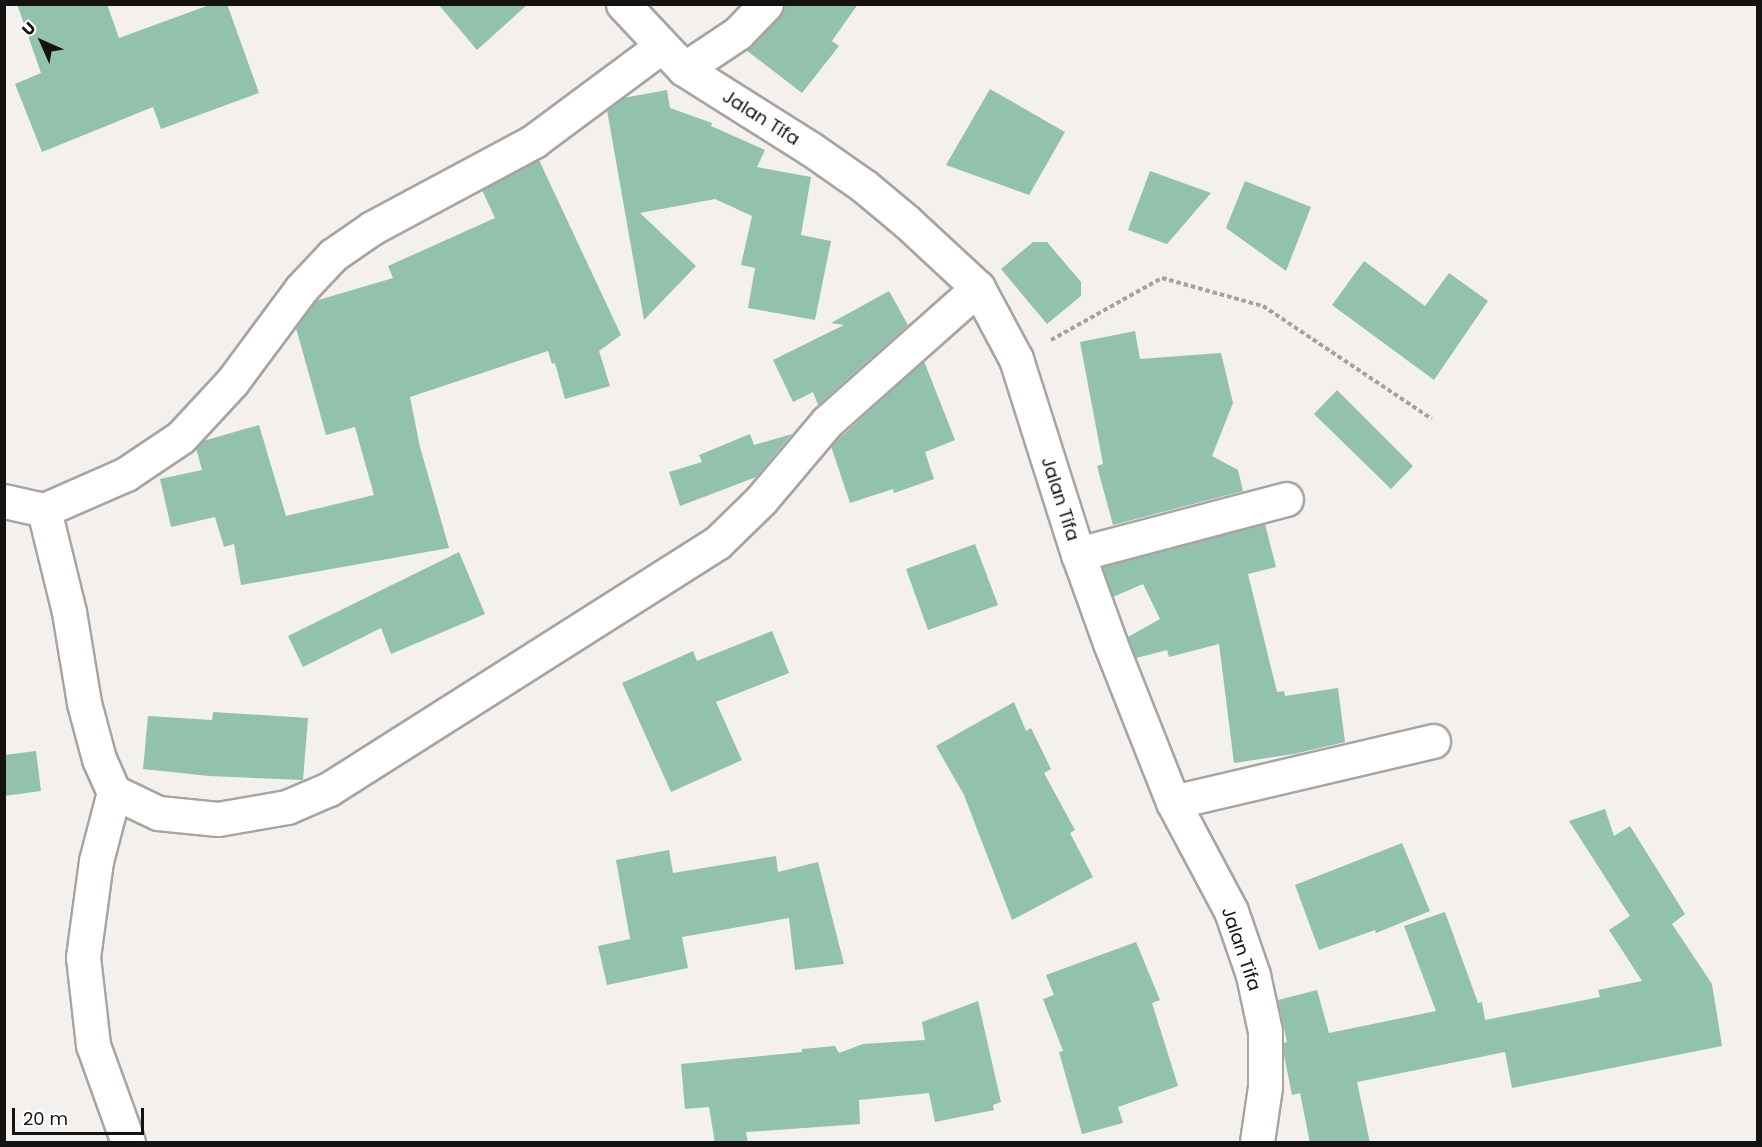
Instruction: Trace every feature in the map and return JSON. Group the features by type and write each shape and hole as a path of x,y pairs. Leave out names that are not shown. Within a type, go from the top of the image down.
{"street":[{"name":"Jalan Tifa","path":"623,4 673,57 864,186 906,221 978,288 1016,359 1078,554 1110,643 1173,802 1231,911 1253,975 1265,1031 1265,1087 1257,1143"},
{"path":"4,501 44,510 126,474 181,437 232,382 301,289 333,255 372,228 534,141 673,57 738,33 766,4"},
{"path":"114,792 158,813 218,819 287,807 328,789 717,543 762,500 827,422 978,288"},
{"path":"1078,554 1286,499"},
{"path":"44,510 69,612 84,703 99,759 114,792 96,861 83,957 93,1045 128,1143"},
{"path":"1173,802 1433,741"}],"path":[{"path":"1016,359 1162,278 1263,306 1432,419"}],"building":[{"path":"17,4 107,4 119,38 212,4 227,4 259,93 161,129 153,107 42,152 15,84 41,73"},
{"path":"438,4 528,4 477,50"},
{"path":"784,4 858,4 832,41 839,46 802,93 746,50 779,17"},
{"path":"990,89 1065,132 1029,195 946,165"},
{"path":"667,90 670,108 712,123 711,126 765,150 757,167 811,177 801,235 831,241 815,320 748,308 755,268 741,265 752,216 715,199 640,213 696,266 644,320 607,110 623,98"},
{"path":"539,160 621,335 599,351 610,386 565,399 555,363 552,364 548,351 410,397 420,447 449,548 241,585 234,544 224,547 215,517 171,527 160,479 202,470 196,448 203,441 259,425 286,516 374,495 355,427 326,435 296,328 315,301 393,278 388,266 495,218 482,190"},
{"path":"1150,171 1211,193 1167,244 1128,230"},
{"path":"1245,181 1311,207 1286,271 1226,228"},
{"path":"1033,242 1047,242 1081,282 1081,296 1047,324 1001,269"},
{"path":"1364,261 1425,306 1449,273 1488,301 1434,380 1332,305"},
{"path":"889,291 908,325 818,405 813,392 793,402 773,360 844,325 831,323"},
{"path":"1135,331 1140,359 1221,353 1233,403 1212,456 1238,470 1243,491 1113,525 1097,466 1103,464 1080,342"},
{"path":"924,361 955,440 925,452 934,479 894,493 893,489 850,503 831,446"},
{"path":"1337,390 1413,466 1391,489 1314,414"},
{"path":"750,434 754,445 792,434 756,477 680,506 669,472 702,462 699,455"},
{"path":"1265,524 1276,567 1248,574 1277,692 1284,691 1285,696 1338,688 1345,742 1294,754 1234,763 1219,644 1169,657 1167,650 1136,658 1128,637 1160,619 1143,584 1113,597 1103,567"},
{"path":"975,544 998,605 928,630 906,569"},
{"path":"459,552 485,614 391,654 381,628 303,667 288,636"},
{"path":"772,631 789,673 716,702 742,760 671,792 622,683 693,651 697,661"},
{"path":"1014,702 1026,731 1031,728 1051,769 1044,773 1075,830 1070,833 1093,877 1012,920 964,795 936,746"},
{"path":"213,712 308,718 303,780 209,776 143,769 148,716 212,720"},
{"path":"36,751 41,791 4,796 4,755"},
{"path":"1605,809 1614,836 1630,826 1685,914 1672,924 1712,984 1722,1046 1512,1088 1505,1052 1357,1082 1370,1143 1310,1143 1300,1093 1292,1095 1284,1055 1284,1043 1287,1042 1278,1000 1317,990 1329,1033 1436,1011 1404,926 1445,912 1478,1003 1482,1002 1485,1020 1600,997 1598,990 1642,981 1609,930 1630,916 1569,821"},
{"path":"1402,843 1430,911 1376,933 1375,930 1319,950 1295,885"},
{"path":"669,850 673,873 776,856 778,872 818,862 844,964 795,970 789,918 682,937 688,968 607,985 598,946 630,939 616,860"},
{"path":"1136,942 1160,1000 1152,1003 1178,1086 1118,1107 1123,1123 1082,1134 1059,1052 1063,1051 1043,999 1054,995 1046,975"},
{"path":"978,1001 1001,1102 993,1105 994,1110 935,1122 929,1093 859,1100 860,1124 746,1132 748,1143 715,1143 709,1107 685,1109 681,1064 802,1052 802,1049 835,1046 839,1053 863,1044 925,1040 922,1022"}]}
